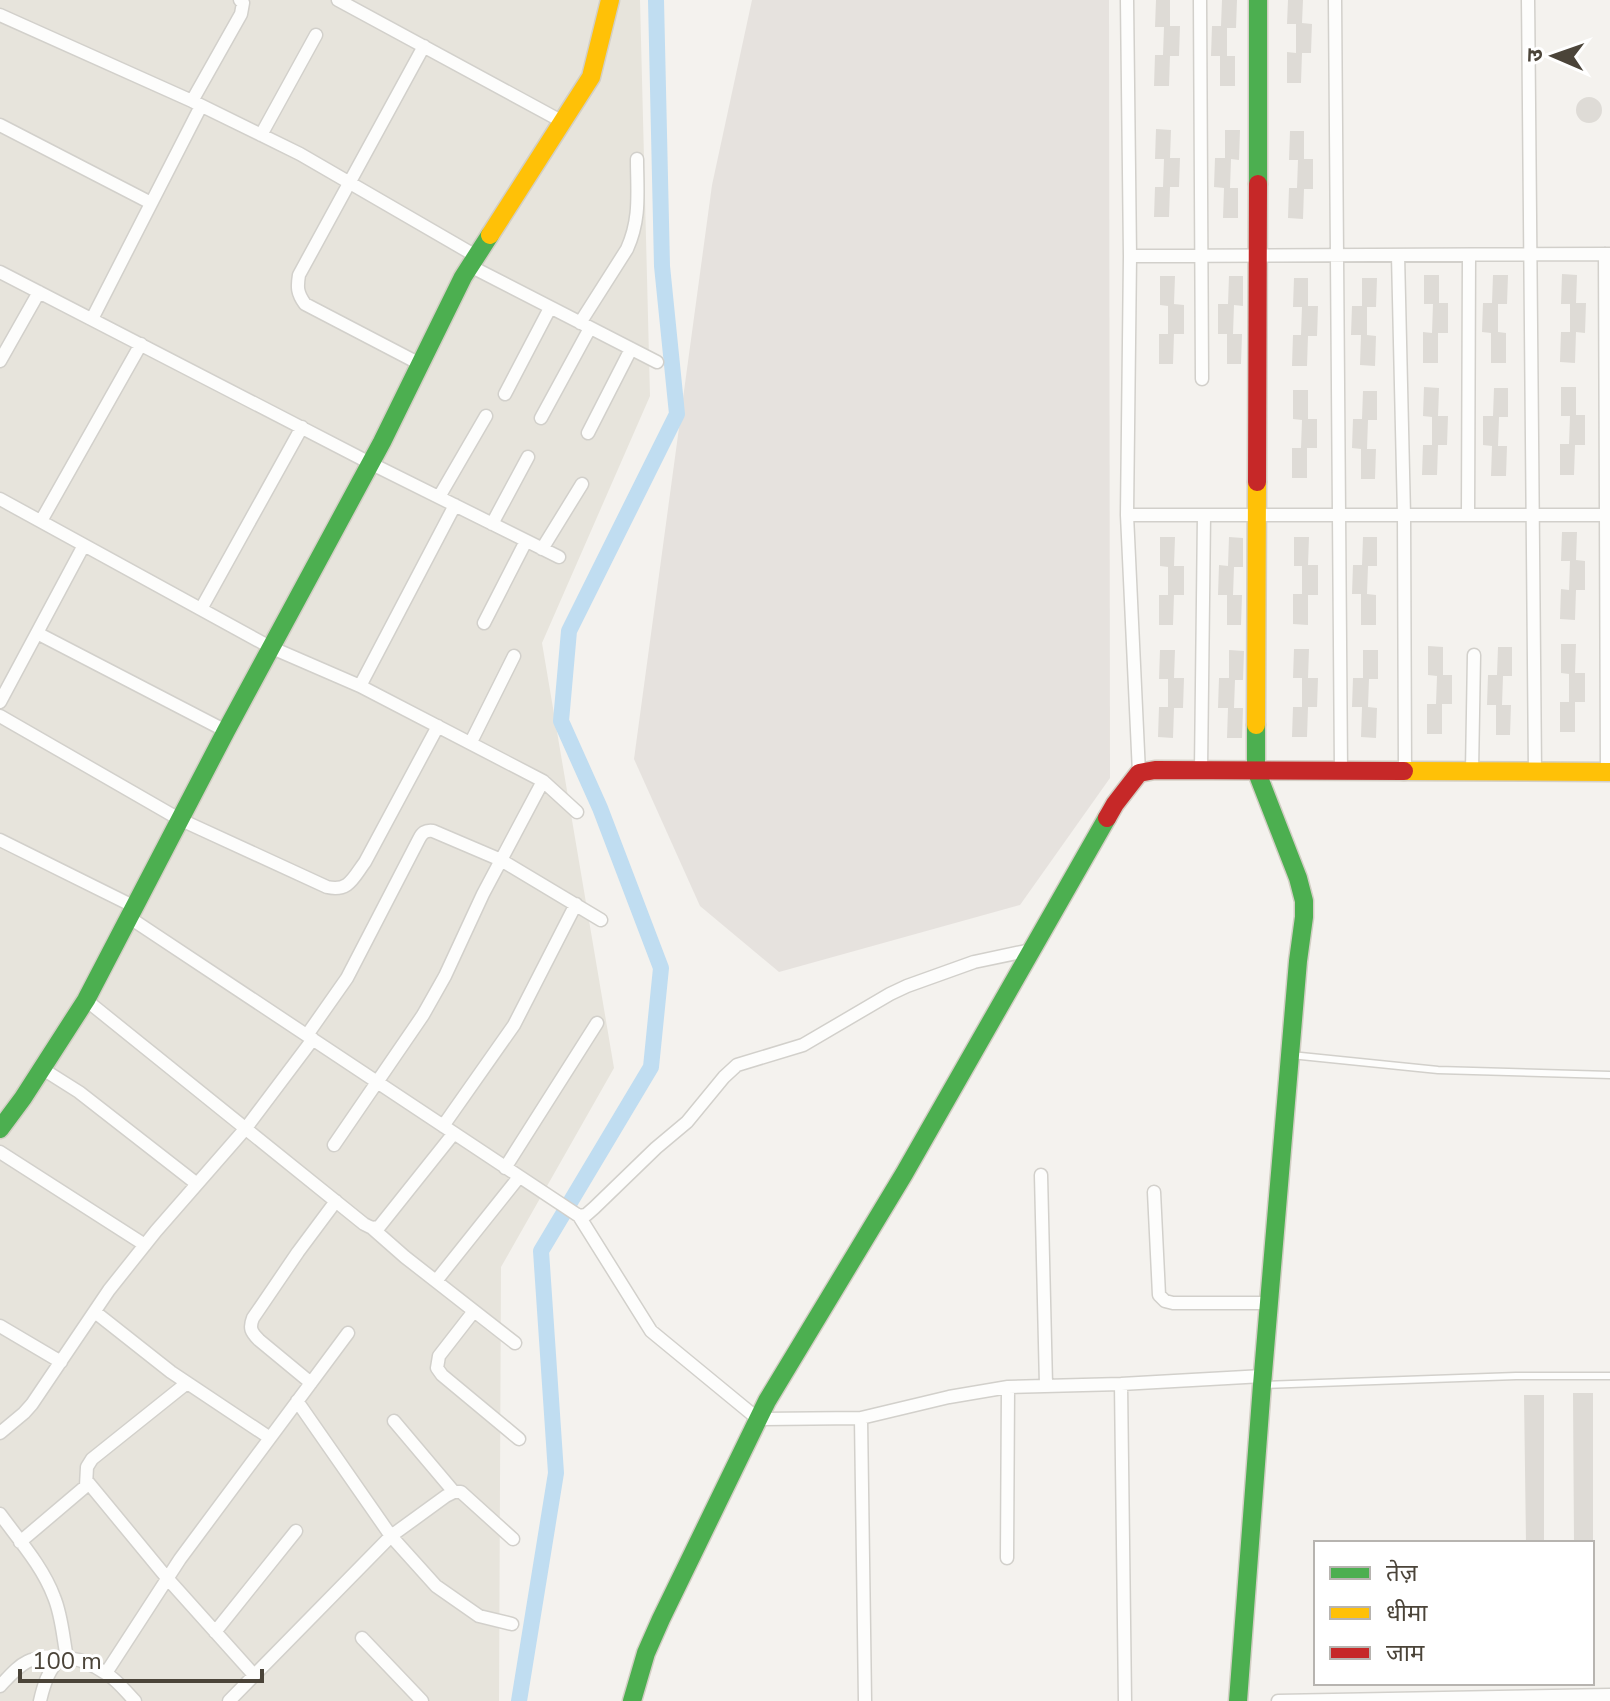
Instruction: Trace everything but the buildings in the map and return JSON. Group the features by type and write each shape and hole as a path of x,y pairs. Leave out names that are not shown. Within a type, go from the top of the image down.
{"street":[{"path":"92,319 241,14 243,3 240,0"},
{"path":"338,0 563,122"},
{"path":"0,1129 86,1000 179,819 370,463 473,261 591,77 610,0"},
{"path":"632,1701 656,1630 767,1401 904,1174 1115,804 1139,773 1127,515 1130,256 1127,0"},
{"path":"1200,0 1202,379"},
{"path":"1238,1701 1262,1381 1304,917 1304,901 1298,878 1256,770 1258,0"},
{"path":"1335,0 1341,771"},
{"path":"1528,0 1535,772"},
{"path":"0,15 196,103 300,154 550,308 657,362"},
{"path":"261,135 316,35"},
{"path":"420,364 305,304 298,295 297,287 299,275 424,46"},
{"path":"0,125 151,203"},
{"path":"541,418 585,325 633,236 637,221 637,159"},
{"path":"1130,256 1608,254 1608,772 1155,770 1139,773"},
{"path":"1398,255 1404,515 1405,771"},
{"path":"1468,515 1469,255"},
{"path":"0,272 559,557"},
{"path":"0,361 39,292"},
{"path":"505,394 550,308"},
{"path":"41,521 141,344"},
{"path":"588,433 631,349"},
{"path":"439,497 486,416"},
{"path":"201,609 302,427"},
{"path":"492,524 528,457"},
{"path":"542,549 582,484"},
{"path":"0,499 270,647 360,686 543,781 577,812"},
{"path":"360,686 455,505"},
{"path":"1127,515 1608,515"},
{"path":"1201,770 1204,515"},
{"path":"484,623 526,541"},
{"path":"0,702 84,545"},
{"path":"37,633 226,731"},
{"path":"1472,771 1474,655"},
{"path":"471,742 514,656"},
{"path":"0,716 179,819 337,889 350,883 365,862 438,726"},
{"path":"334,1145 423,1015 543,781"},
{"path":"0,1433 32,1404 109,1290 246,1128 347,978 422,834 433,831 501,860 601,920"},
{"path":"0,840 132,912 310,1037 575,1214 651,1331 758,1419 861,1418 1008,1387 1262,1381"},
{"path":"372,1228 379,1227 448,1130 514,1025 576,904"},
{"path":"575,1214 586,1215 594,1208 687,1122 737,1065 803,1045 907,986 974,962 1031,950"},
{"path":"86,1000 515,1343"},
{"path":"505,1168 597,1023"},
{"path":"41,1068 79,1092 197,1184"},
{"path":"0,1152 145,1245"},
{"path":"1041,1175 1046,1385"},
{"path":"436,1281 519,1177"},
{"path":"1154,1192 1159,1295 1165,1301 1270,1303"},
{"path":"311,1383 259,1340 250,1327 298,1252 336,1201"},
{"path":"474,1311 439,1356 437,1368 519,1439"},
{"path":"95,1312 187,1383 270,1438"},
{"path":"0,1326 61,1362"},
{"path":"106,1673 167,1578 348,1333"},
{"path":"20,1542 86,1486 87,1467 92,1459 187,1383"},
{"path":"1121,1384 1125,1701"},
{"path":"1007,1558 1008,1387"},
{"path":"297,1401 391,1536 436,1586 479,1616 512,1624"},
{"path":"861,1418 865,1701"},
{"path":"394,1421 454,1492"},
{"path":"87,1481 167,1578 254,1675"},
{"path":"229,1701 391,1536 454,1492 461,1492 513,1539"},
{"path":"0,1514 45,1577 58,1607 63,1660 46,1680 40,1701"},
{"path":"215,1632 296,1531"},
{"path":"362,1638 422,1701"},
{"path":"0,1686 28,1660 46,1657 78,1660 106,1673 131,1700"},
{"path":"1278,1701 1610,1695"}],"lane":[{"path":"1291,1055 1438,1070 1610,1075"},
{"path":"1262,1381 1610,1376"}],"shaded area":[{"path":"0,0 640,0 650,396 542,643 614,1068 501,1267 499,1701 0,1701"},
{"path":"752,0 1109,0 1110,778 1020,905 779,972 700,906 634,759 712,185"}],"waterway":[{"path":"519,1701 556,1473 541,1251 651,1067 661,968 600,808 561,721 569,631 677,414 662,266 656,0"}],"traffic: fast":[{"path":"1258,0 1258,184"},
{"path":"0,1129 86,1000 382,442 463,277 490,235"},
{"path":"1238,1701 1262,1385 1304,917 1304,901 1298,878 1256,770 1256,725"},
{"path":"632,1701 646,1653 661,1619 767,1401 904,1174 1107,818"}],"traffic: slow":[{"path":"490,235 591,77 610,0"},
{"path":"1256,725 1257,482"},
{"path":"1404,771 1610,772"}],"traffic: jam":[{"path":"1257,482 1258,184"},
{"path":"1107,818 1139,773 1155,770 1404,771"}]}
